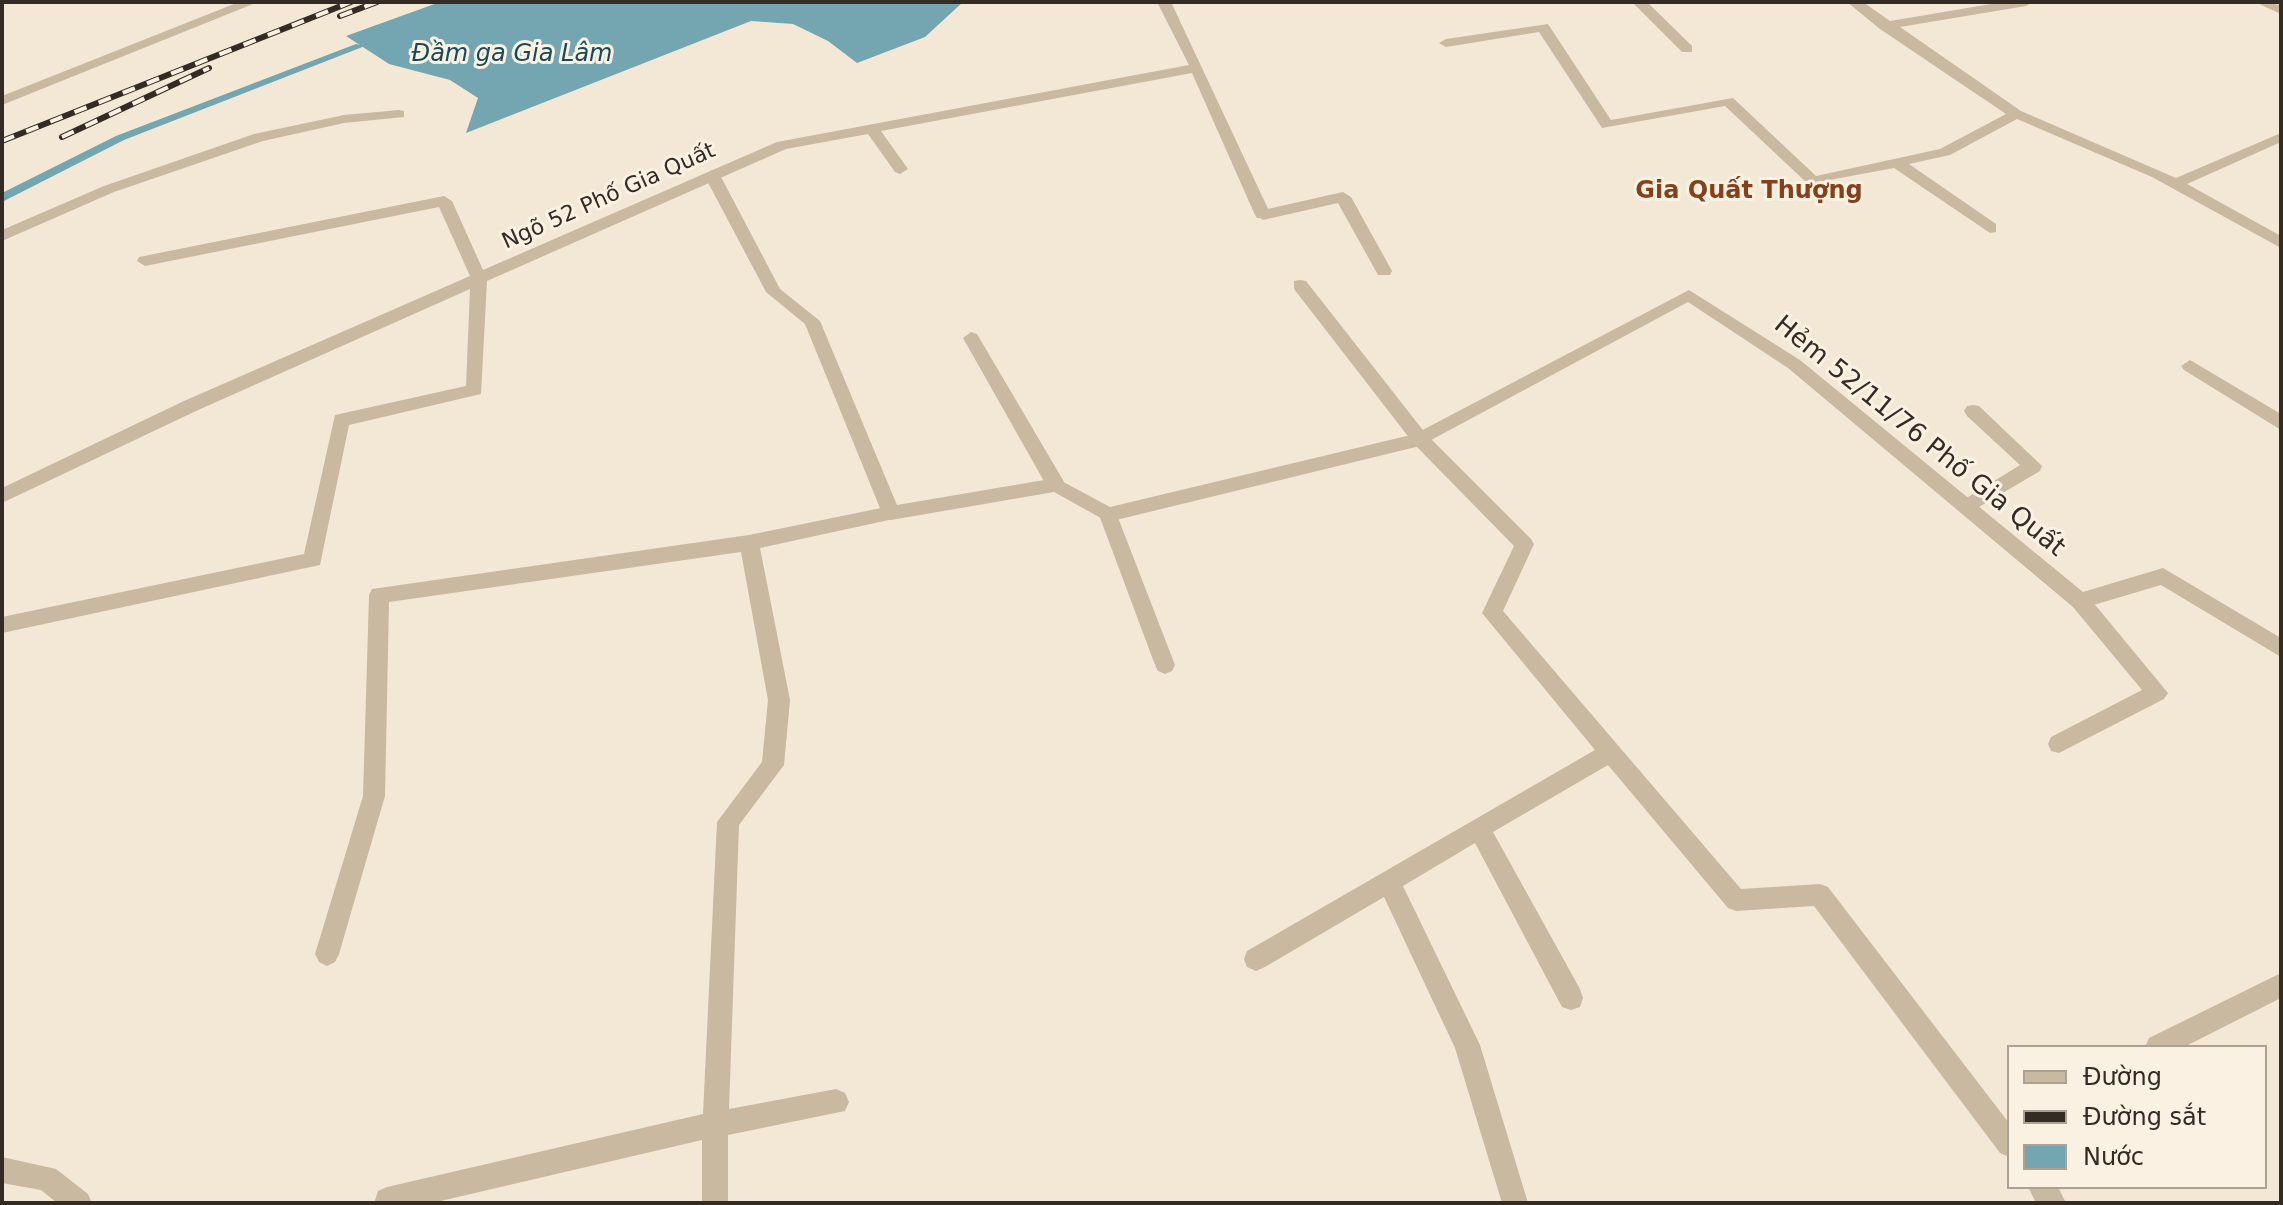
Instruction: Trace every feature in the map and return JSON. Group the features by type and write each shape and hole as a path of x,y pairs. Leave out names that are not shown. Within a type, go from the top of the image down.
{"street":[{"path":"2,101 251,2"},
{"path":"1171,2 1164,2 1263,215 1343,197 1384,271"},
{"path":"1639,2 1687,49"},
{"path":"1854,2 2016,114 2175,184 2281,243"},
{"path":"1885,26 2026,2"},
{"path":"2266,2 2281,10"},
{"path":"1446,43 1543,27 1607,125 1728,101 1813,181 1945,152 2016,114"},
{"name":"Ngõ 52 Phố Gia Quất","path":"2,496 190,406 782,145 1197,68"},
{"path":"2,236 109,189 259,137 344,119 399,114"},
{"path":"871,128 900,169"},
{"path":"2175,184 2281,137"},
{"path":"1897,163 1990,228"},
{"path":"712,175 774,292 812,321 891,513"},
{"path":"2,625 313,560 341,420 475,390 479,279 444,201 145,261"},
{"path":"1300,285 1420,439 1524,544 1492,613 1736,900 1820,895 2005,1131"},
{"name":"Hẻm 52/11/76 Phố Gia Quất","path":"1108,515 1420,439 1689,295 1794,364 2080,601 2157,693 2059,744"},
{"path":"971,338 1056,485 1108,515 1165,665"},
{"path":"2190,366 2281,423"},
{"path":"1967,507 2033,466 1973,411"},
{"path":"327,954 374,796 379,595 749,543 891,513 1056,485"},
{"path":"715,1203 715,1124 728,822 773,765 779,700 749,543"},
{"path":"2080,601 2163,576 2281,648"},
{"path":"1256,959 1610,752"},
{"path":"1479,829 1571,998"},
{"path":"1389,882 1467,1045 1515,1203"},
{"path":"2162,1045 2281,985"},
{"path":"381,1202 715,1124 836,1102"},
{"path":"2,1170 47,1178 79,1203"}],"water":[{"name":"Đầm ga Gia Lâm","path":"440,2 963,2 925,37 857,63 828,41 793,24 751,21 466,133 478,98 450,80 389,64 346,36"}],"waterway":[{"path":"2,198 120,138 360,46"}],"railway":[{"path":"2,141 351,2"},
{"path":"340,16 377,2"},
{"path":"62,137 209,68"}],"district":[{"name":"Gia Quất Thượng","path":"1749,192"}]}
